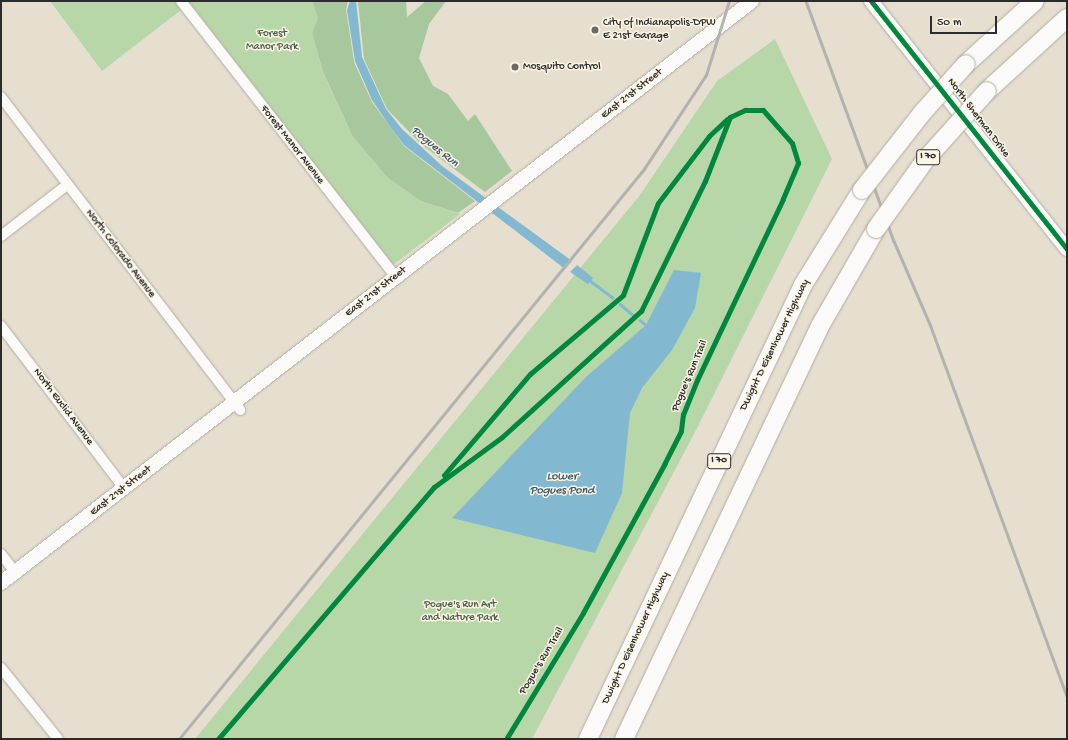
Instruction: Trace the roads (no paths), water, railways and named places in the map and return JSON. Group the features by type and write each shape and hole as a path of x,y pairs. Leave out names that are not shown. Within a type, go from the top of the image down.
{"highway":[{"name":"Dwight D Eisenhower Highway","path":"588,739 803,285 862,190 923,112 966,64 1035,1"},
{"name":"I 70","path":"624,739 820,326 876,229 926,159 987,91 1067,18"}],"main road":[{"name":"East 21st Street","path":"1,583 124,488 236,407 396,277 752,1"},
{"name":"North Sherman Drive","path":"871,1 1067,249"}],"street":[{"name":"Forest Manor Avenue","path":"181,1 396,277"},
{"name":"North Colorado Avenue","path":"1,97 236,407"},
{"path":"1,236 67,185"},
{"name":"North Euclid Avenue","path":"1,326 124,488"},
{"path":"1,554 15,572"},
{"path":"1,668 58,739"}],"water":[{"path":"350,1 356,1 362,57 386,109 402,129 442,166 572,261 565,269 404,145 372,100 355,61 347,10"},
{"path":"577,265 593,278 588,284 570,272"},
{"name":"Lower Pogues Pond","path":"674,270 701,273 695,308 672,350 642,388 630,413 622,493 595,553 452,518 586,377 646,325"}],"waterway":[{"name":"Pogues Run","path":"588,279 613,298"},
{"name":"Pogues Run","path":"620,304 632,314"},
{"name":"Pogues Run","path":"640,320 646,325"}],"railway":[{"path":"179,739 644,169 706,75 729,1"},
{"path":"806,1 894,241 930,324 1067,697"}],"place":[{"name":"City of Indianapolis-DPW E 21st Garage","path":"595,30"},
{"name":"Mosquito Control","path":"515,67"}],"park label":[{"name":"Forest Manor Park","path":"272,41"},
{"name":"Pogue's Run Art and Nature Park","path":"460,612"}]}
